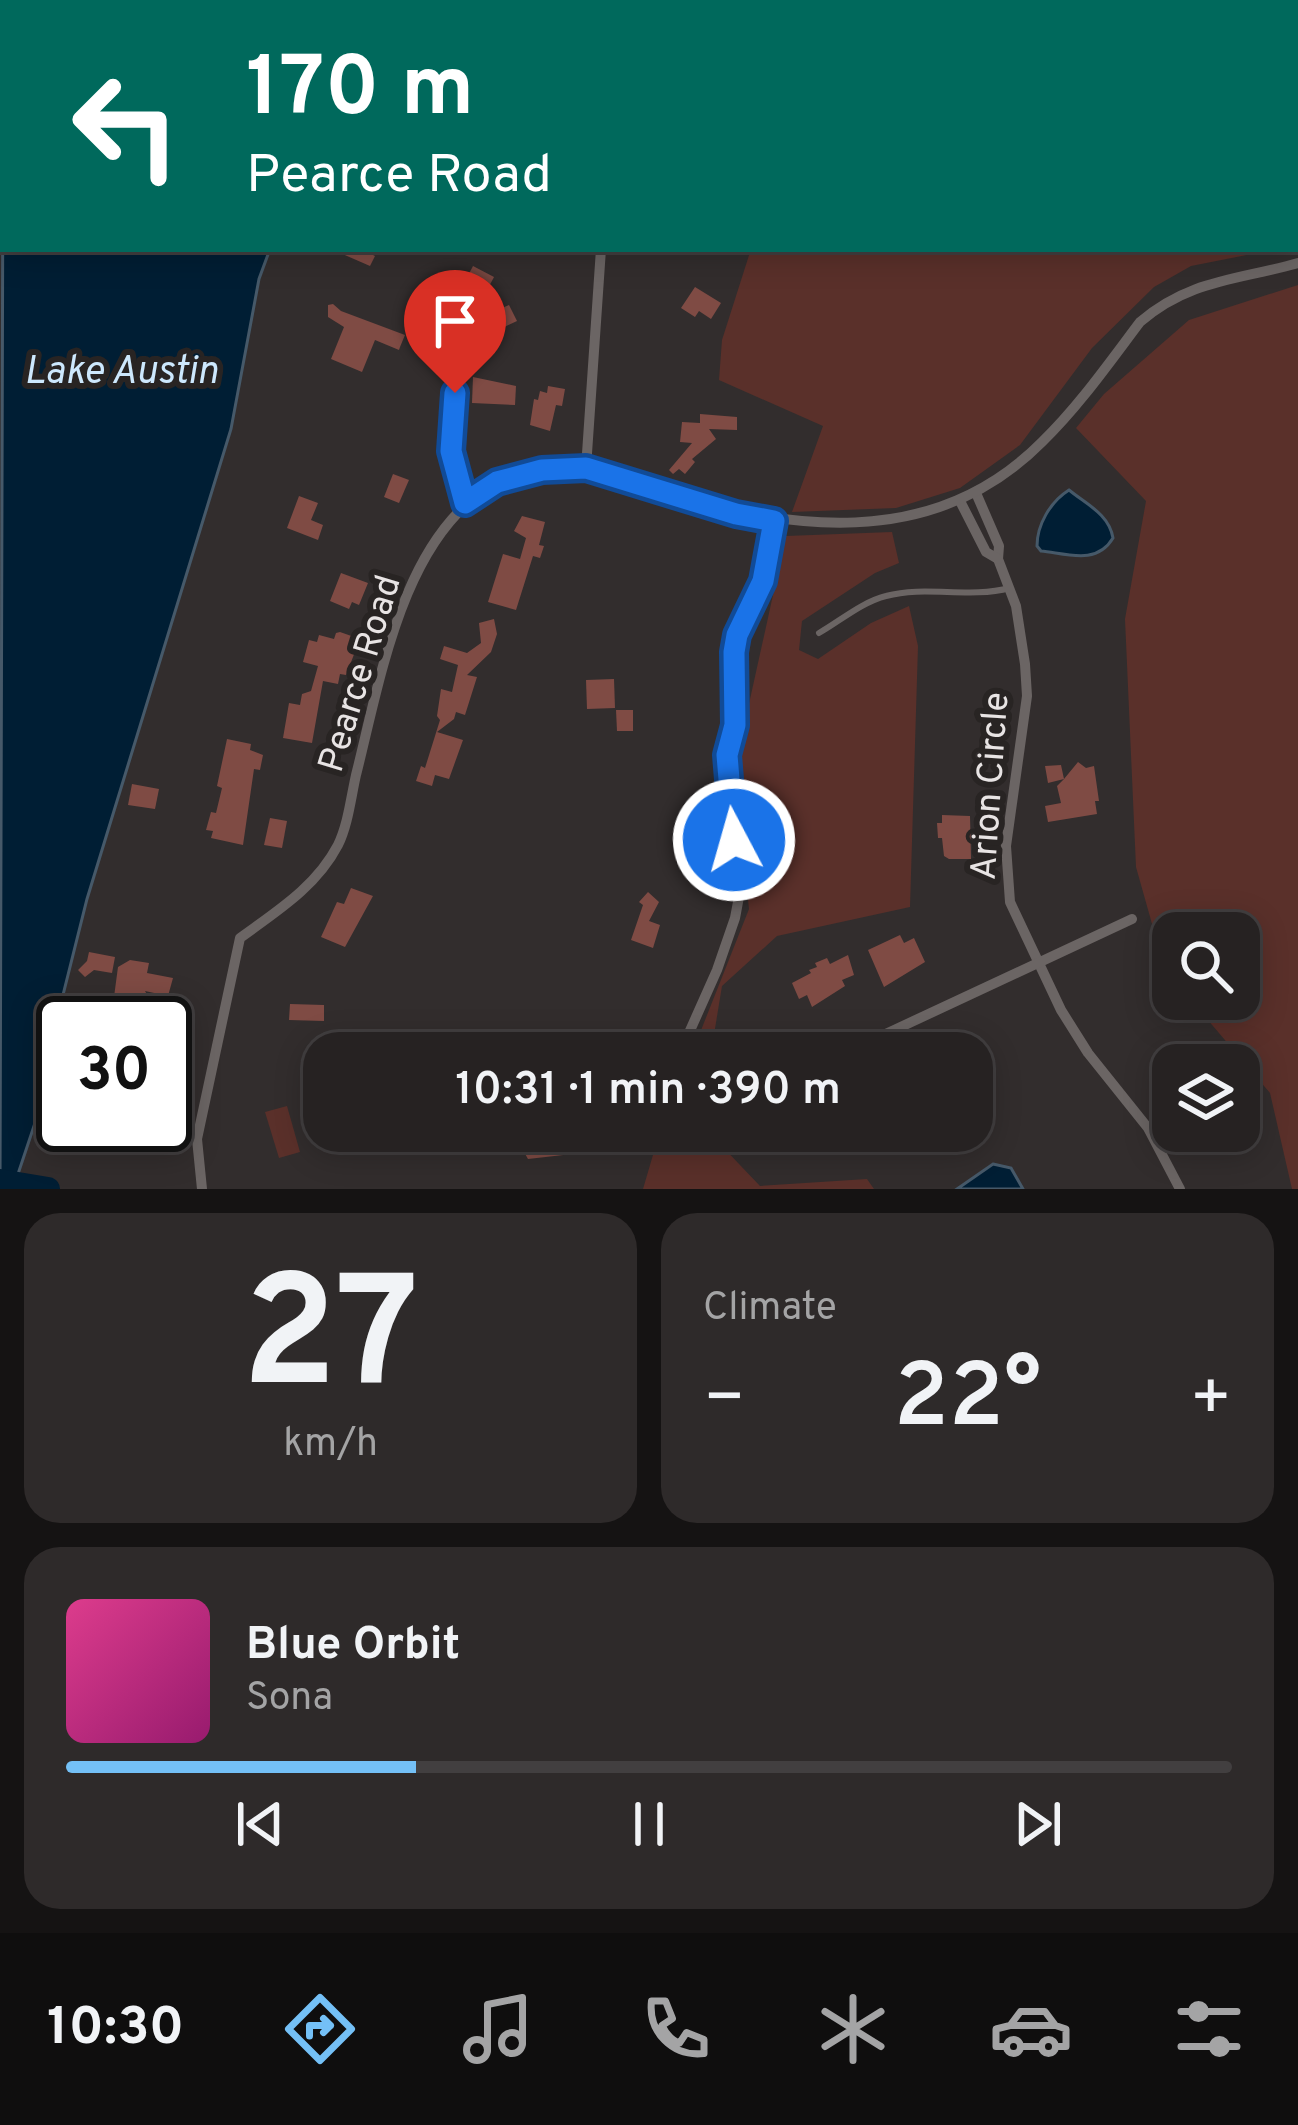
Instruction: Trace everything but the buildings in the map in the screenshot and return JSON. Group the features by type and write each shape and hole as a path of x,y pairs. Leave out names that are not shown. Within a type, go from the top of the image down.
{"street":[{"path":"586,468 601,252"},
{"name":"Pearce Road","path":"202,1189 197,1139 240,938 312,884 339,843 392,636 431,545 465,503 497,482 542,470 586,468 774,521 896,518 960,501 1005,474 1042,443 1157,307 1216,280 1298,263"},
{"path":"462,316 451,451 465,503"},
{"name":"Arion Circle","path":"976,493 999,546 998,559 1023,638 1027,696 1006,846 1010,902 1076,1035 1148,1128 1180,1189"},
{"name":"Arion Circle","path":"960,501 986,552 998,559"},
{"path":"689,1032 717,970 741,886 728,794 727,755 736,696 732,674 737,635 757,599 774,521"},
{"path":"889,1032 1132,920"}],"lane":[{"path":"980,539 994,533"},
{"path":"819,633 887,596 916,592 968,596 1010,588"}],"shaded area":[{"path":"750,252 1262,252 1191,266 1154,287 1092,348 1020,445 960,488 896,508 792,512 823,426 719,380 722,340"},
{"path":"1298,285 1298,1189 1292,1189 1270,1093 1260,1081 1260,1044 1228,1044 1208,1020 1260,1020 1260,912 1152,912 1152,924 1136,867 1125,619 1146,501 1076,428 1104,394 1189,320"},
{"path":"892,532 899,563 875,573 802,621 799,650 818,659 871,623 909,606 918,646 910,907 777,936 722,986 714,1032 700,1032 749,909 734,772 786,536"},
{"path":"287,1106 300,1152 279,1158 265,1112"},
{"path":"654,1152 728,1152 760,1186 867,1179 874,1189 643,1189"}],"water":[{"name":"Lake Austin","path":"3,252 269,252 259,279 231,429 87,899 63,996 36,996 36,1120 13,1189 0,1189"},
{"path":"1069,490 1096,510 1111,530 1113,538 1099,552 1071,555 1041,551 1037,546 1046,515"},
{"path":"993,1164 1011,1168 1023,1189 957,1189"}],"waterway":[{"path":"0,1181 48,1189"}],"route":[{"path":"455,393 451,451 465,503 497,482 542,470 586,468 774,521 763,581 737,635 734,652 735,725 727,755 734,840"}]}
